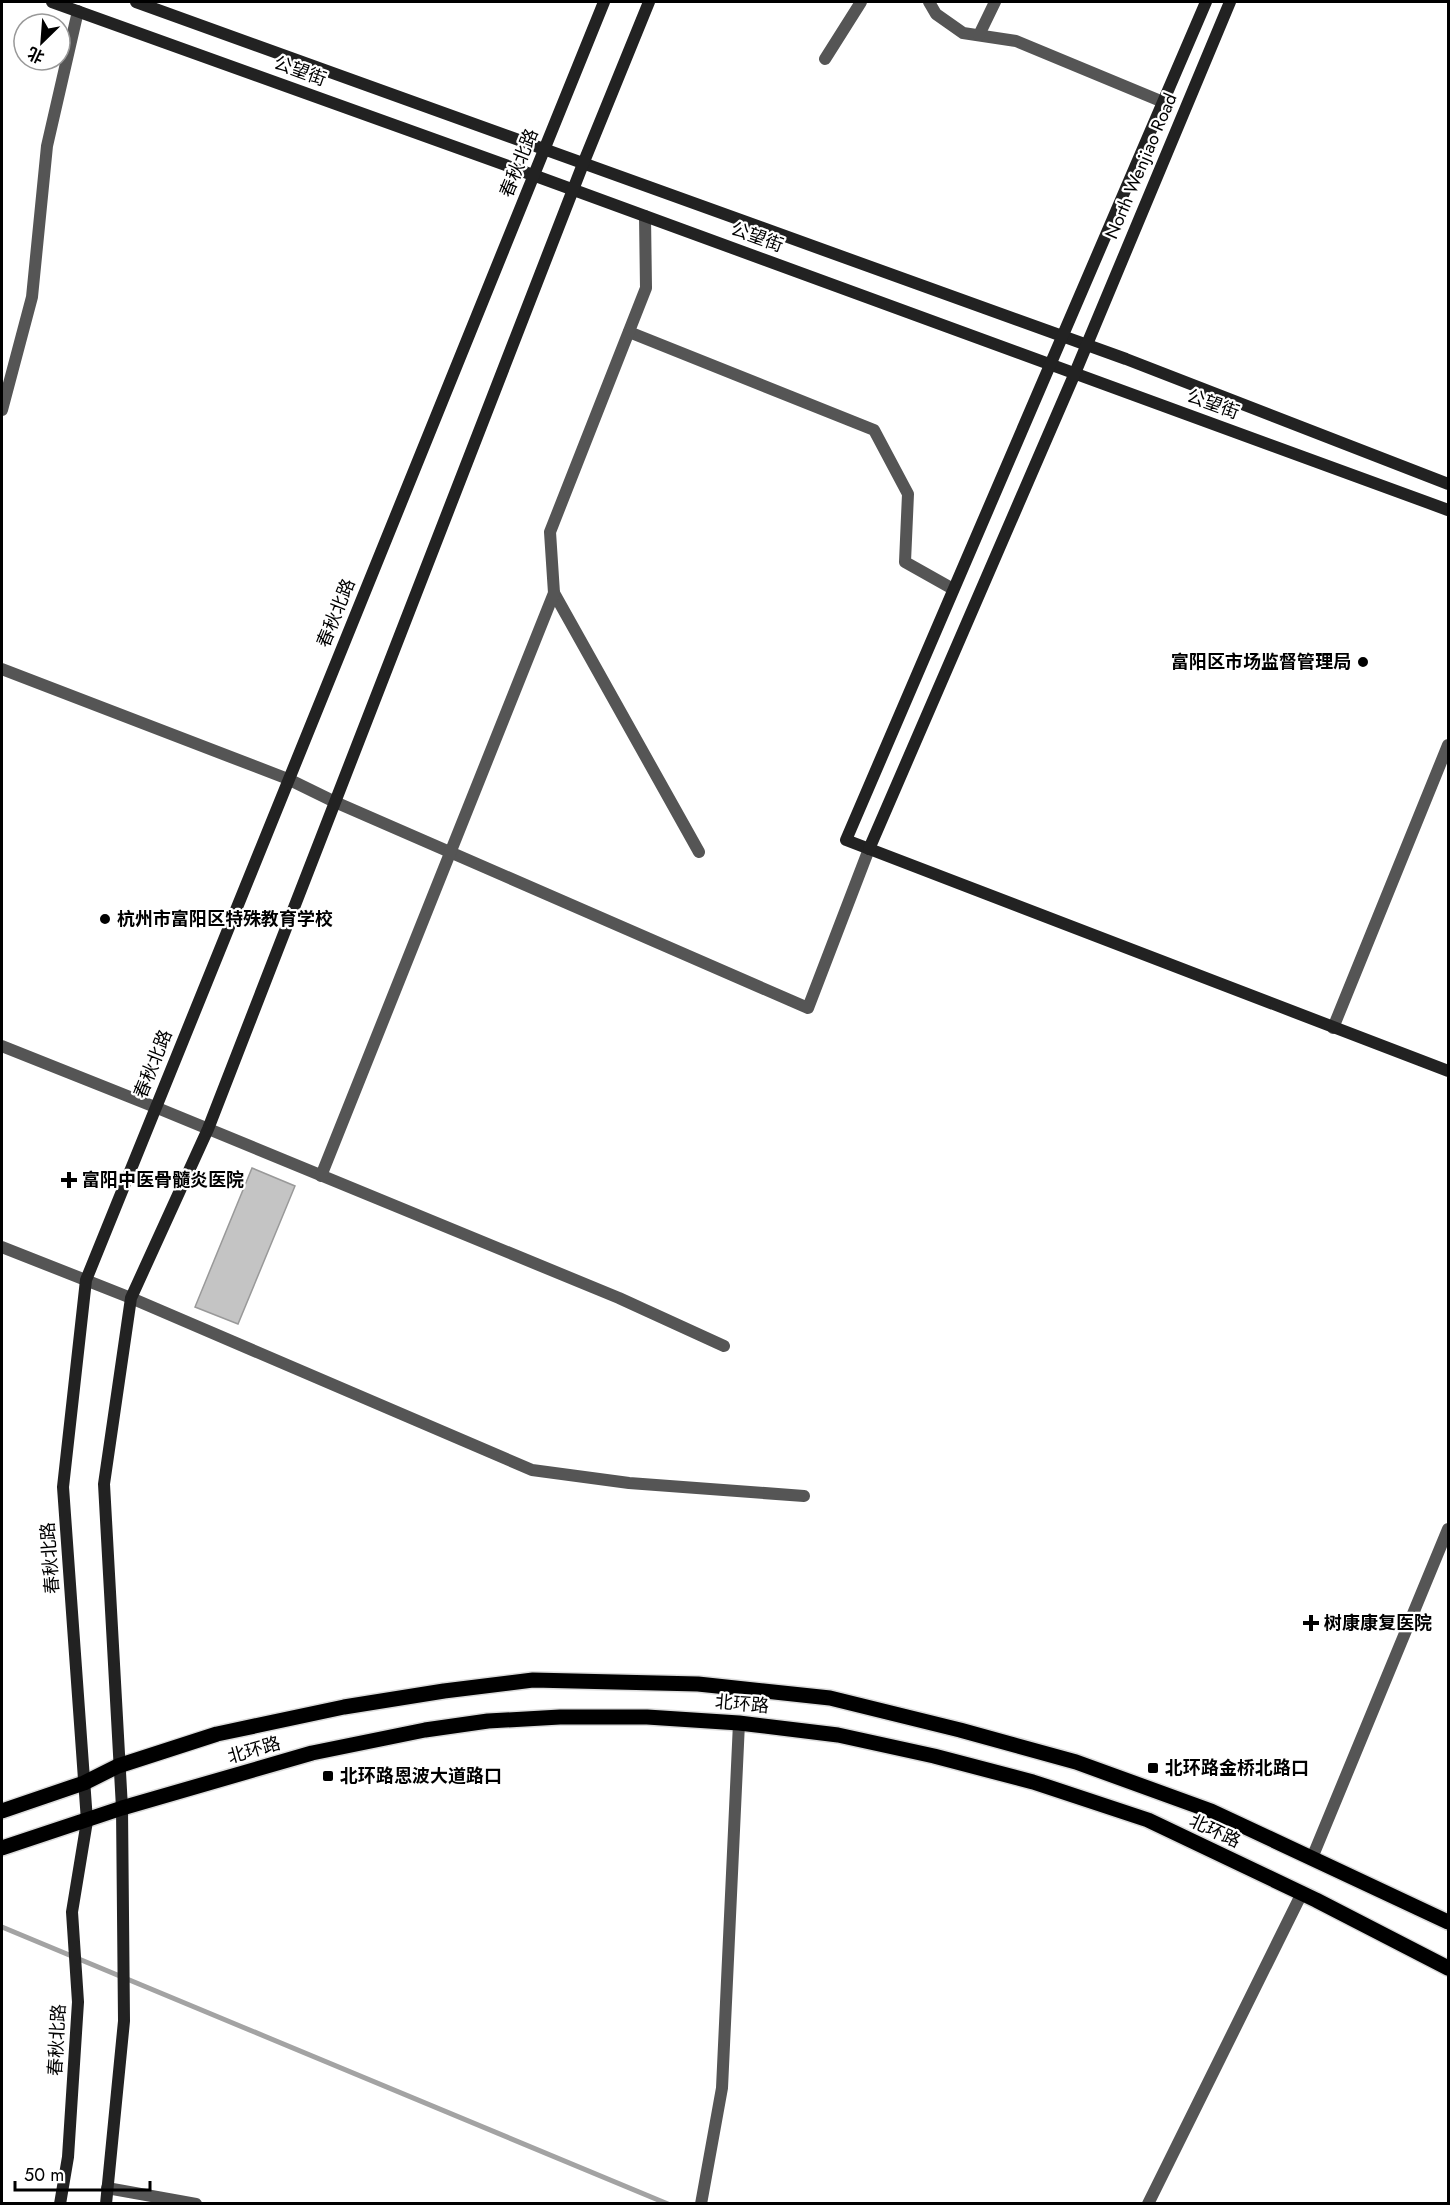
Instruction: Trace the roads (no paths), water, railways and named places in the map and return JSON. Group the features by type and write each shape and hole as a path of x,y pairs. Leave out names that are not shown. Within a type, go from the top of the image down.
{"main road":[{"name":"北环路","path":"2,1811 84,1783 118,1766 217,1734 344,1707 533,1680 698,1684 830,1698 1066,1759 1211,1811 1449,1922"},
{"name":"北环路","path":"2,1848 122,1808 312,1754 425,1730 488,1721 560,1717 647,1717 739,1723 838,1735 934,1756 1033,1782 1148,1820 1302,1893 1449,1968"}],"street":[{"name":"公望街","path":"52,2 573,189 1449,510"},
{"name":"公望街","path":"136,2 1087,345 1449,484"},
{"name":"春秋北路","path":"60,2204 68,2157 78,2002 72,1912 87,1821 63,1487 86,1280 604,2"},
{"path":"106,2204 123,2021 122,1808 104,1484 131,1298 208,1129 573,189 649,2"},
{"path":"825,59 861,2"},
{"path":"929,2 936,14 963,33 1016,42 1162,102"},
{"path":"979,35 995,2"},
{"name":"North Wenjiao Road","path":"1206,2 846,840 869,849 1087,345 1230,2"},
{"path":"2,410 32,297 47,146 78,11"},
{"path":"645,216 646,288 550,532 554,592 699,852"},
{"path":"628,332 874,430 908,494 905,562 953,589"},
{"path":"321,1176 554,592"},
{"path":"2,669 288,779 335,802 808,1008 869,849 1449,1071"},
{"path":"1333,1028 1449,745"},
{"path":"2,1046 619,1298 724,1346"},
{"path":"2,1247 131,1298 532,1470 628,1483 804,1496"},
{"path":"1312,1858 1449,1529"},
{"path":"701,2204 722,2088 739,1723"},
{"path":"1148,2204 1302,1893"},
{"path":"107,2188 196,2204"}],"waterway":[{"path":"2,1927 668,2204"}],"place":[{"name":"富阳区市场监督管理局","path":"1363,662"},
{"name":"杭州市富阳区特殊教育学校","path":"105,919"},
{"name":"富阳中医骨髓炎医院","path":"69,1180"},
{"name":"树康康复医院","path":"1311,1623"},
{"name":"北环路金桥北路口","path":"1153,1768"},
{"name":"北环路恩波大道路口","path":"328,1776"}]}
